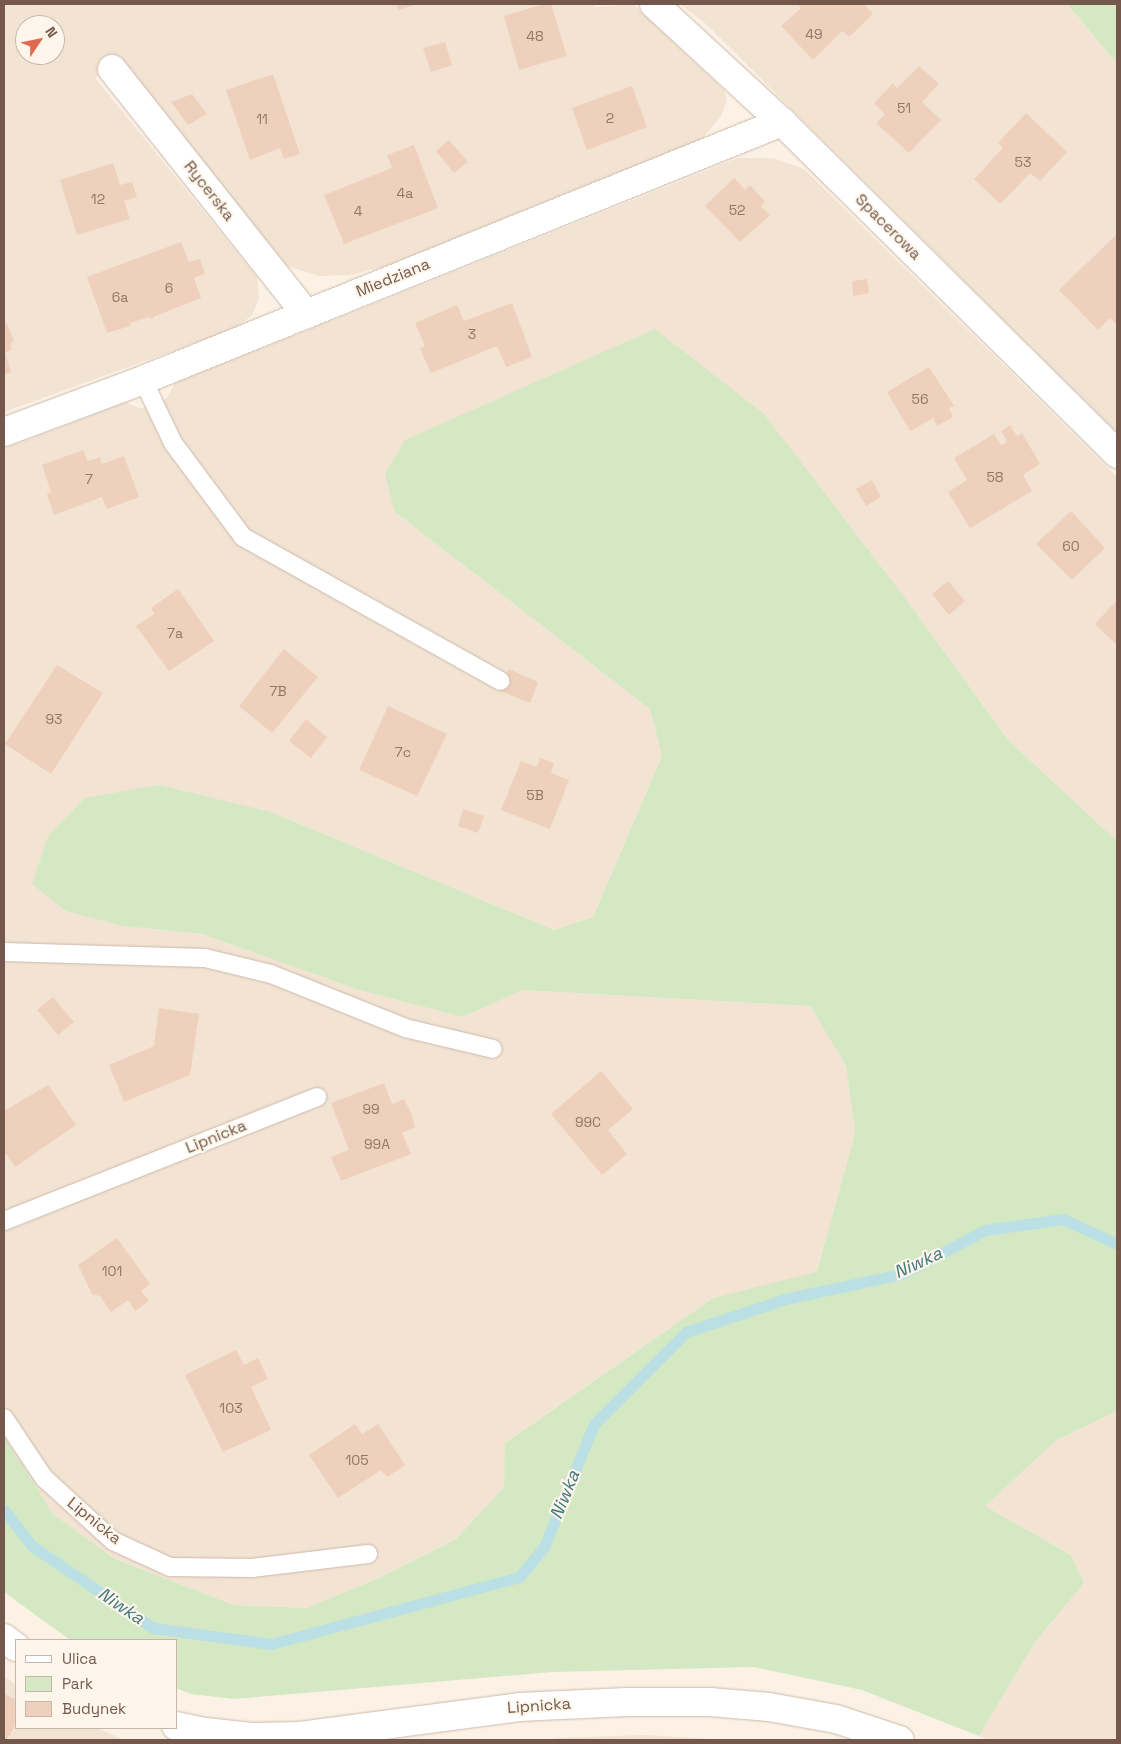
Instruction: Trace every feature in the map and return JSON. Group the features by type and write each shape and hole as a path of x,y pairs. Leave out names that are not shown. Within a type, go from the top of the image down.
{"street":[{"name":"Spacerowa","path":"654,4 782,122 1117,454"},
{"name":"Rycerska","path":"112,69 306,314"},
{"name":"Miedziana","path":"4,432 143,380 782,122"},
{"path":"4,1638 15,1646"},
{"name":"Lipnicka","path":"178,1726 205,1732 252,1737 300,1736 519,1707 627,1702 710,1702 769,1707 836,1719 900,1740"}],"lane":[{"path":"143,380 173,443 243,537 500,681"},
{"path":"4,952 205,958 271,974 405,1028 493,1049"},
{"name":"Lipnicka","path":"4,1221 317,1097"},
{"name":"Lipnicka","path":"4,1418 44,1478 99,1529 113,1541 170,1567 252,1568 368,1554"}],"shaded area":[{"path":"4,4 593,4 596,7 633,4 724,90 727,101 721,116 702,139 383,267 350,275 319,276 287,266 118,59 95,78 257,277 259,298 252,315 236,328 4,412"},
{"path":"680,4 1067,4 1117,64 1117,433 706,24"},
{"path":"738,158 773,158 804,169 1117,477 1117,841 1008,740 908,602 686,356 655,329 395,512 650,709 662,756 593,917 554,930 271,812 123,926 202,934 359,990 463,1017 523,990 810,1006 846,1066 855,1133 817,1273 713,1298 506,1442 504,1487 456,1539 381,1577 307,1608 234,1605 115,1559 53,1514 4,1437 4,449 126,402 141,409 166,399 175,383"},
{"path":"1117,1411 1117,1740 989,1740 979,1736 1035,1642 1084,1583 1071,1555 985,1506 1057,1440"},
{"path":"4,1676 15,1684 15,1729 99,1729 124,1740 4,1740"},
{"path":"644,1735 731,1740 546,1740 558,1738"}],"green space":[{"path":"1067,4 1117,4 1117,64 1084,24"},
{"path":"655,329 764,414 908,602 1008,740 1117,841 1117,1411 1057,1440 985,1506 1071,1555 1084,1583 1035,1642 979,1736 862,1690 754,1667 552,1672 234,1699 191,1694 178,1689 178,1639 69,1639 4,1592 4,1437 53,1514 115,1559 234,1605 307,1608 381,1577 456,1539 504,1487 505,1443 713,1298 817,1272 855,1133 846,1066 810,1006 523,990 463,1017 359,990 202,934 123,926 66,911 32,884 48,836 85,798 159,785 271,812 554,930 593,917 662,756 650,709 395,512 385,474 405,440"}],"building":[{"path":"396,4 418,4 398,10"},
{"path":"544,4 551,4 567,56 519,70 504,16"},
{"path":"797,4 864,4 873,14 849,37 842,31 813,60 781,26 801,8"},
{"path":"445,42 452,65 431,72 423,48"},
{"path":"919,66 939,84 922,102 941,120 909,153 876,123 885,114 874,103 893,83 897,88"},
{"path":"273,74 300,154 284,159 280,148 250,160 226,90"},
{"path":"632,86 647,127 587,150 572,108"},
{"path":"192,94 207,114 188,125 171,102"},
{"path":"1026,113 1067,152 1040,181 1030,173 1000,204 974,179 1003,148 998,143"},
{"path":"449,140 468,162 454,173 436,151"},
{"path":"414,145 438,208 344,244 324,195 392,168 387,155"},
{"path":"113,163 120,185 132,182 137,197 124,201 130,219 77,235 60,180"},
{"path":"734,178 745,190 750,185 765,201 761,206 770,215 740,242 705,206"},
{"path":"1117,234 1117,325 1110,318 1098,330 1059,290"},
{"path":"181,242 189,262 200,259 205,274 194,278 201,298 153,317 153,319 149,317 130,323 130,326 107,333 87,277"},
{"path":"867,279 869,293 853,296 852,281"},
{"path":"512,303 532,357 506,367 497,346 431,373 420,349 425,346 415,323 457,305 464,321"},
{"path":"7,324 14,341 10,344 12,349 5,353 11,372 4,375 4,325"},
{"path":"929,367 954,406 949,408 953,417 937,426 933,418 910,431 887,392"},
{"path":"1010,425 1017,436 1022,433 1040,464 1023,475 1032,491 970,528 948,492 967,480 954,458 994,434 1001,445 1007,442 1001,431"},
{"path":"83,450 88,461 100,457 102,464 124,456 139,497 107,509 102,497 54,515 47,494 51,492 42,465"},
{"path":"872,480 881,497 866,506 856,489"},
{"path":"1071,511 1105,548 1072,580 1036,544"},
{"path":"948,581 965,601 949,615 932,594"},
{"path":"178,589 214,641 169,671 136,626 154,614 151,608"},
{"path":"1117,600 1117,645 1095,624"},
{"path":"284,649 318,677 272,733 239,706"},
{"path":"57,665 103,693 51,774 5,744"},
{"path":"509,669 538,682 530,703 500,691"},
{"path":"388,706 447,734 417,796 359,770"},
{"path":"306,719 327,737 311,758 289,741"},
{"path":"540,758 554,763 551,773 569,780 550,829 501,810 521,761 537,767"},
{"path":"463,809 484,816 478,833 458,826"},
{"path":"53,997 74,1022 58,1035 37,1010"},
{"path":"159,1008 199,1014 190,1075 124,1102 109,1065 154,1046"},
{"path":"601,1071 633,1109 608,1130 627,1154 602,1175 551,1114"},
{"path":"384,1083 392,1104 404,1099 411,1113 415,1127 402,1133 411,1154 341,1181 331,1157 349,1150 331,1103"},
{"path":"48,1085 76,1125 15,1167 6,1154 4,1156 4,1111"},
{"path":"117,1238 150,1284 141,1291 149,1301 135,1311 128,1300 111,1312 100,1296 92,1294 78,1265"},
{"path":"236,1350 244,1365 258,1358 268,1379 251,1387 271,1430 223,1452 185,1375"},
{"path":"355,1424 362,1434 378,1424 405,1465 387,1477 381,1470 338,1498 309,1455"},
{"path":"4,1694 15,1700 15,1725 7,1740 4,1740"}],"waterway":[{"name":"Niwka","path":"4,1510 32,1546 153,1628 271,1644 519,1577 544,1547 594,1424 686,1332 785,1299 902,1274 985,1230 1063,1219 1117,1244"}]}
